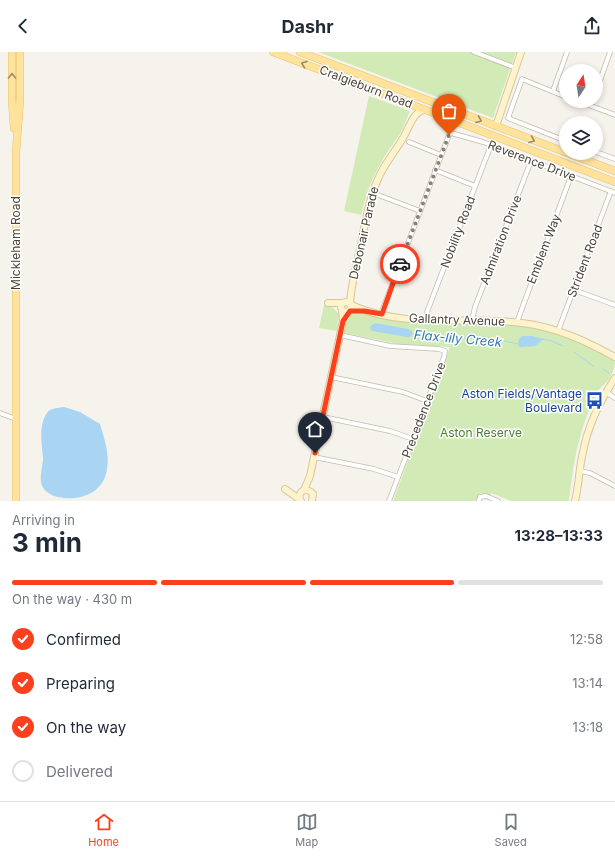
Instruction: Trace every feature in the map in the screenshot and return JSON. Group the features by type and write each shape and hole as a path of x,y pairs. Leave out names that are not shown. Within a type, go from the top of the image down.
{"main road":[{"name":"Mickleham Road","path":"12,52 12,100 16,152"},
{"name":"Mickleham Road","path":"16,501 16,419 19,358 16,333 16,152 20,100 20,52"},
{"name":"Craigieburn Road","path":"273,52 615,182"},
{"name":"Craigieburn Road","path":"300,52 615,171"},
{"name":"Mickleham Road","path":"16,419 16,501"}],"street":[{"path":"474,52 516,68"},
{"path":"496,126 522,52"},
{"path":"553,92 566,52"},
{"path":"603,72 610,52"},
{"path":"559,94 522,79 508,118 559,138"},
{"path":"412,105 415,108 415,115"},
{"path":"596,108 615,115"},
{"path":"415,115 419,111 424,110"},
{"name":"Debonair Parade","path":"300,500 299,495 310,476 346,307 373,193 382,169 404,137 415,115"},
{"name":"Reverence Drive","path":"441,155 449,135 454,133 491,145 613,192"},
{"path":"382,314 441,155 409,142"},
{"name":"Nobility Road","path":"426,320 427,312 491,145"},
{"path":"603,155 615,159"},
{"name":"Admiration Drive","path":"472,320 475,307 531,161"},
{"path":"435,170 476,186"},
{"name":"Emblem Way","path":"517,322 518,315 571,176"},
{"name":"Strident Road","path":"558,331 613,192"},
{"path":"373,193 420,211"},
{"path":"574,290 615,304"},
{"name":"Gallantry Avenue","path":"326,303 364,311 426,320 517,322 538,325 580,339 615,357"},
{"name":"Precedence Drive","path":"340,335 390,346 443,350 445,352 389,501"},
{"path":"331,377 403,392 427,401"},
{"path":"575,501 588,430 596,411 615,378"},
{"path":"606,392 615,398"},
{"path":"0,413 16,419"},
{"path":"323,417 390,431 413,439"},
{"path":"314,457 374,469 398,477"},
{"path":"580,471 590,473 615,486"},
{"name":"Debonair Parade","path":"310,476 312,496"},
{"path":"300,500 285,489 291,491 308,490 312,496 320,501"},
{"path":"479,501 480,497 484,496 498,501"}],"green space":[{"path":"318,52 516,52 493,118"},
{"path":"369,96 410,111 401,132 384,157 373,178 361,215 344,211"},
{"path":"324,305 333,308 339,314 337,331 319,328"},
{"name":"Aston Reserve","path":"357,312 389,318 514,324 540,328 575,338 615,361 613,372 606,383 600,388 582,429 575,457 569,501 511,501 491,493 490,496 480,493 477,501 393,501 450,347 398,344 345,333 345,326 348,317"}],"water":[{"path":"375,323 408,329 412,331 412,334 410,337 407,337 372,331 370,328"},
{"path":"522,336 532,336 544,339 535,346 519,347 518,344"},
{"path":"64,407 80,412 100,424 105,441 108,464 105,477 97,488 86,496 71,498 57,497 47,492 41,480 43,458 41,435 42,423 48,411 54,408"}],"waterway":[{"name":"Flax-lily Creek","path":"412,334 460,338 486,337 518,344"},
{"name":"Flax-lily Creek","path":"543,339 563,346"},
{"name":"Flax-lily Creek","path":"574,352 593,366"},
{"name":"Flax-lily Creek","path":"603,369 609,373"}],"way so far":[{"path":"400,264 449,135"}],"place":[{"name":"Aston Fields/Vantage Boulevard","path":"595,401"}],"route":[{"path":"315,453 343,321 350,311 356,310 382,314 383,307 400,264"}]}
